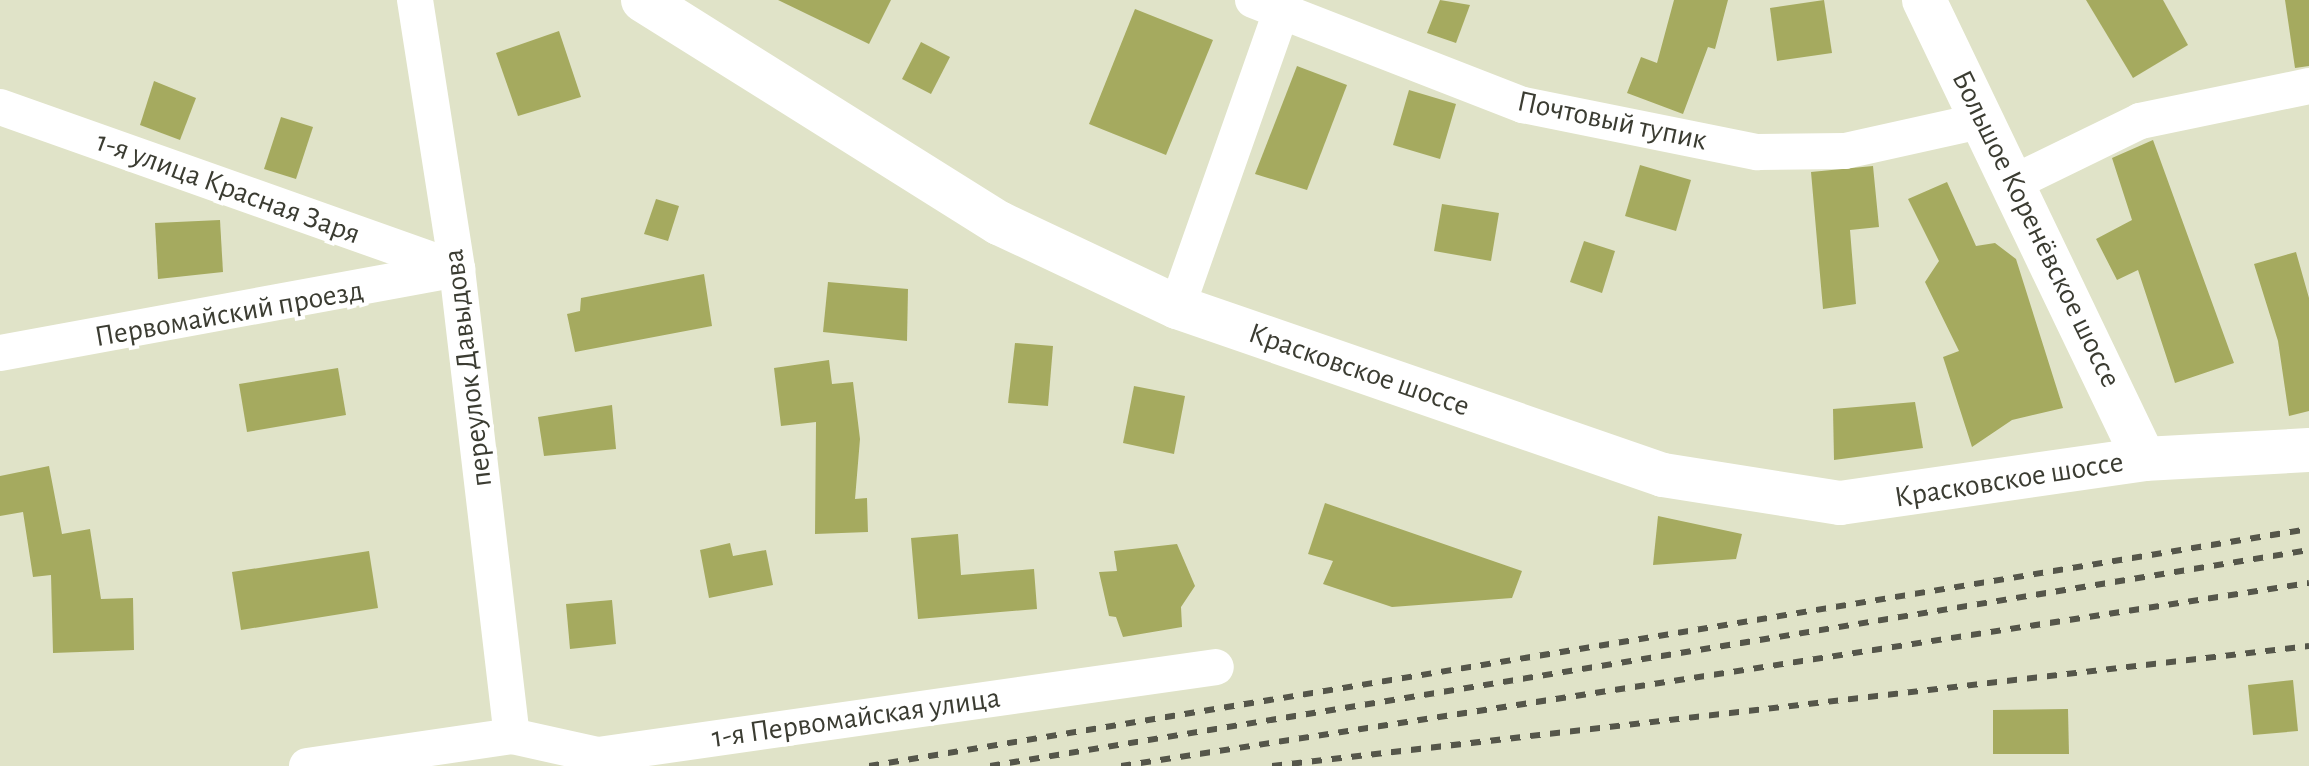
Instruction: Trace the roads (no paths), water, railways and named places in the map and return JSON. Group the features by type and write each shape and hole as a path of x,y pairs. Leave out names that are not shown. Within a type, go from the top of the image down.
{"main road":[{"name":"Красковское шоссе","path":"643,0 999,223 1177,307 1663,475 1756,495 1840,503 1893,498 2144,459 2309,450"},
{"name":"Большое Коренёвское шоссе","path":"1931,3 2144,459"}],"street":[{"name":"переулок Давыдова","path":"415,0 457,269 512,736"},
{"path":"1177,307 1273,5"},
{"name":"Почтовый тупик","path":"1273,5 1523,105 1757,152 1845,151 1985,120"},
{"path":"2015,182 2140,121 2309,86"},
{"name":"1-я улица Красная Заря","path":"0,107 457,269"},
{"name":"Первомайский проезд","path":"0,353 457,269"},
{"name":"1-я Первомайская улица","path":"307,766 512,736 598,755 1216,667"}],"railway":[{"path":"869,766 2309,529"},
{"path":"990,766 2309,550"},
{"path":"1121,766 2309,583"},
{"path":"1272,766 2309,646"}]}
